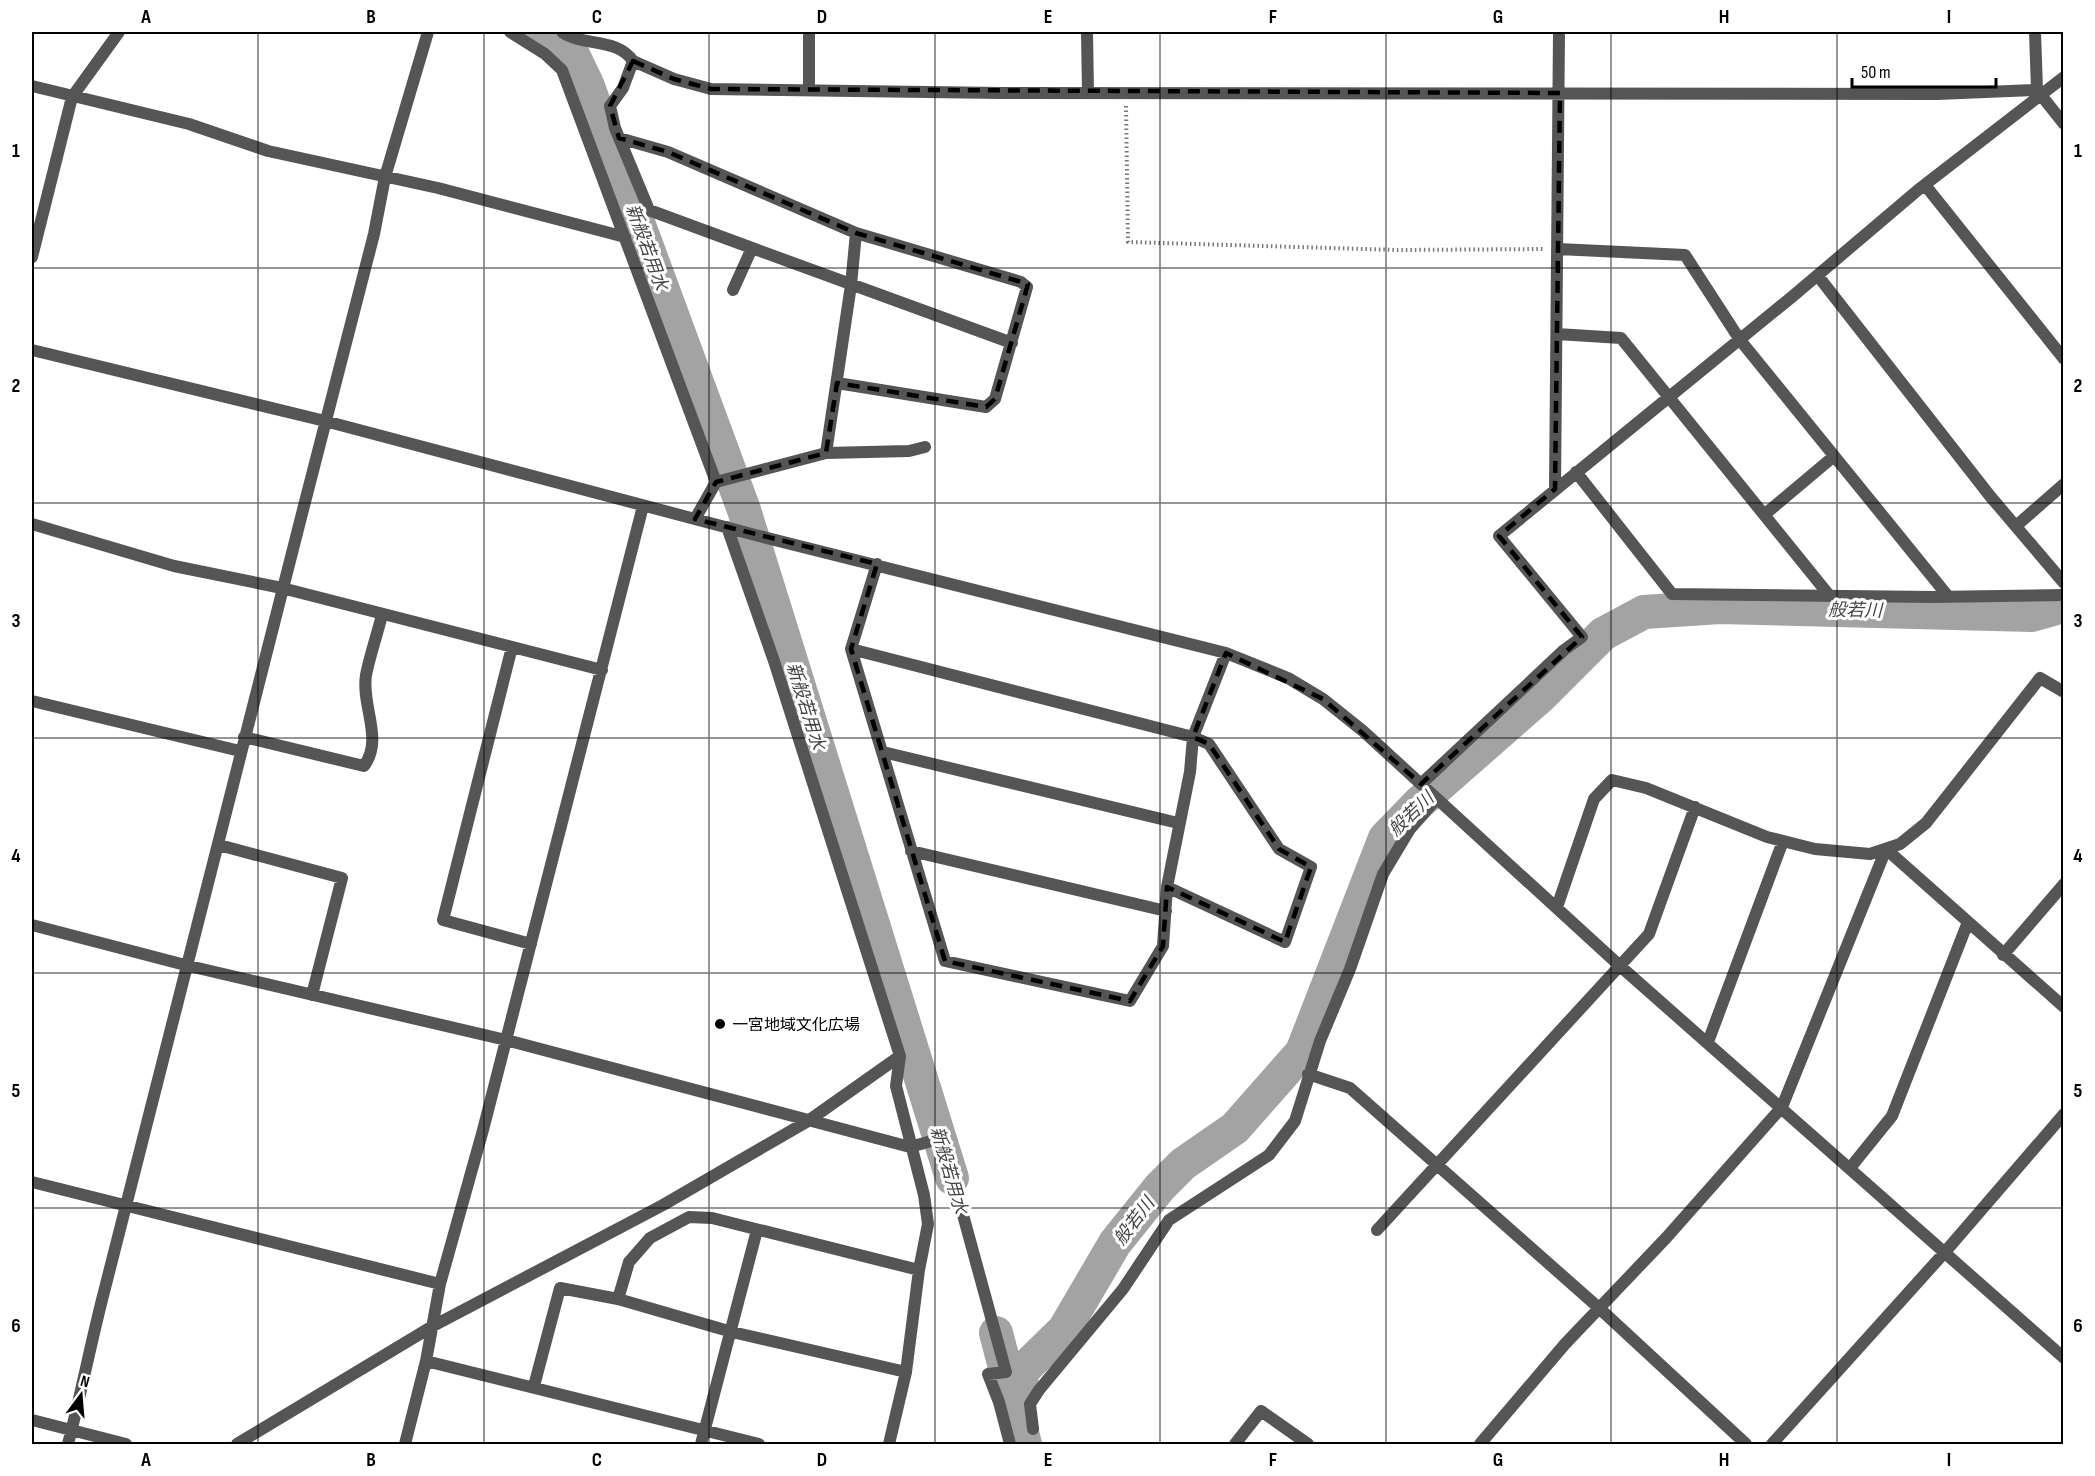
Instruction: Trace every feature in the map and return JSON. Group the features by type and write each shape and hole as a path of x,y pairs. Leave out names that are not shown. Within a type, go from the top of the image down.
{"street":[{"path":"32,257 72,97 119,32"},
{"path":"68,1444 189,966 240,752 374,234 385,177 428,32"},
{"path":"510,32 545,54 562,70 716,482"},
{"path":"562,32 569,36 615,46 628,53 633,61 674,79 711,89 1088,93 2039,93"},
{"path":"809,32 809,89"},
{"path":"1087,32 1088,93"},
{"path":"1555,489 1559,32"},
{"path":"2036,32 2039,93 2064,124"},
{"path":"633,61 623,88 610,106 619,138 650,210 1012,343"},
{"path":"1421,784 1564,650 1582,637 1499,536 1818,276 1925,185 2039,93 2064,77"},
{"path":"32,86 189,124 268,151 385,177 625,237"},
{"path":"619,138 668,152 856,233 1021,282 1027,287 994,399 986,407 837,383"},
{"path":"1925,185 2064,359"},
{"path":"826,453 851,285 856,233"},
{"path":"733,290 752,248"},
{"path":"1558,249 1685,255 1740,340 1947,595"},
{"path":"1818,276 2016,526 2064,583"},
{"path":"1557,334 1620,338 1829,595"},
{"path":"32,350 325,421 759,536 1226,653 1288,678 1323,699 1421,784 1620,966 2064,1358"},
{"path":"695,519 716,482 826,453 909,451 925,447"},
{"path":"1764,515 1833,457"},
{"path":"1576,472 1672,594 2064,595"},
{"path":"2016,526 2064,484"},
{"path":"405,1444 426,1361 440,1284 506,1040 643,506"},
{"path":"32,524 174,566 282,588 602,670"},
{"path":"733,529 900,1056 896,1086 924,1195 928,1224 919,1270 906,1372 889,1444"},
{"path":"877,564 852,650 945,961 1130,1001 1163,946 1167,887 1190,772 1193,737 1226,653"},
{"path":"244,737 364,766 371,757 374,739 366,704 366,676 382,615"},
{"path":"513,647 443,920 531,944"},
{"path":"852,650 1193,737 1209,744 1279,849 1311,867 1285,942 1167,887"},
{"path":"1557,907 1594,799 1612,780 1646,788 1767,837 1815,849 1870,854 1900,844 1926,823 2040,678 2064,692"},
{"path":"32,701 240,752"},
{"path":"883,752 1178,823"},
{"path":"1032,1429 1030,1404 1123,1289 1169,1221 1269,1155 1295,1121 1308,1074 1350,969 1383,874 1410,829 1436,799"},
{"path":"1377,1230 1649,934 1695,807"},
{"path":"1708,1042 1783,841"},
{"path":"219,845 342,878 312,995"},
{"path":"1886,849 2003,955 2064,1006"},
{"path":"1480,1444 1565,1344 1666,1238 1782,1107 1886,849"},
{"path":"911,852 1166,911"},
{"path":"2003,955 2064,884"},
{"path":"1850,1168 1892,1116 1968,922"},
{"path":"32,925 189,966 506,1040 910,1147 942,1138 1006,1372 988,1374 999,1402 1010,1444"},
{"path":"237,1444 433,1326 663,1205 808,1121 900,1056"},
{"path":"1308,1074 1350,1088 1599,1308 1746,1444"},
{"path":"1772,1444 1945,1252 2064,1114"},
{"path":"32,1182 440,1284"},
{"path":"618,1299 629,1262 639,1248 650,1238 689,1218 712,1218 919,1270"},
{"path":"701,1444 757,1230"},
{"path":"534,1386 560,1288 618,1299 732,1332 906,1372"},
{"path":"426,1361 534,1386 759,1444"},
{"path":"1235,1444 1261,1411 1308,1444"},
{"path":"32,1420 126,1444"}],"path":[{"path":"1126,93 1128,242 1398,250 1558,249"}],"highlighted area":[{"path":"633,61 674,79 711,89 1560,93 1555,489 1499,536 1582,637 1421,784 1323,699 1226,653 1193,737 1209,744 1279,849 1311,867 1285,942 1167,887 1163,946 1130,1001 945,961 851,649 877,564 695,519 716,482 826,453 837,383 986,407 995,399 1028,284 856,233 668,152 619,138 610,106"}],"waterway":[{"name":"新般若用水","path":"538,32 573,55 587,84 744,510 952,1178"},
{"name":"般若川","path":"1016,1406 1023,1370 1064,1330 1115,1243 1160,1187 1183,1164 1235,1128 1302,1052 1385,838 1419,803 1541,696 1603,634 1644,612 1720,607 2032,615 2064,606"},
{"name":"新般若用水","path":"996,1333 1025,1444"}],"place":[{"name":"一宮地域文化広場","path":"720,1024"}]}
